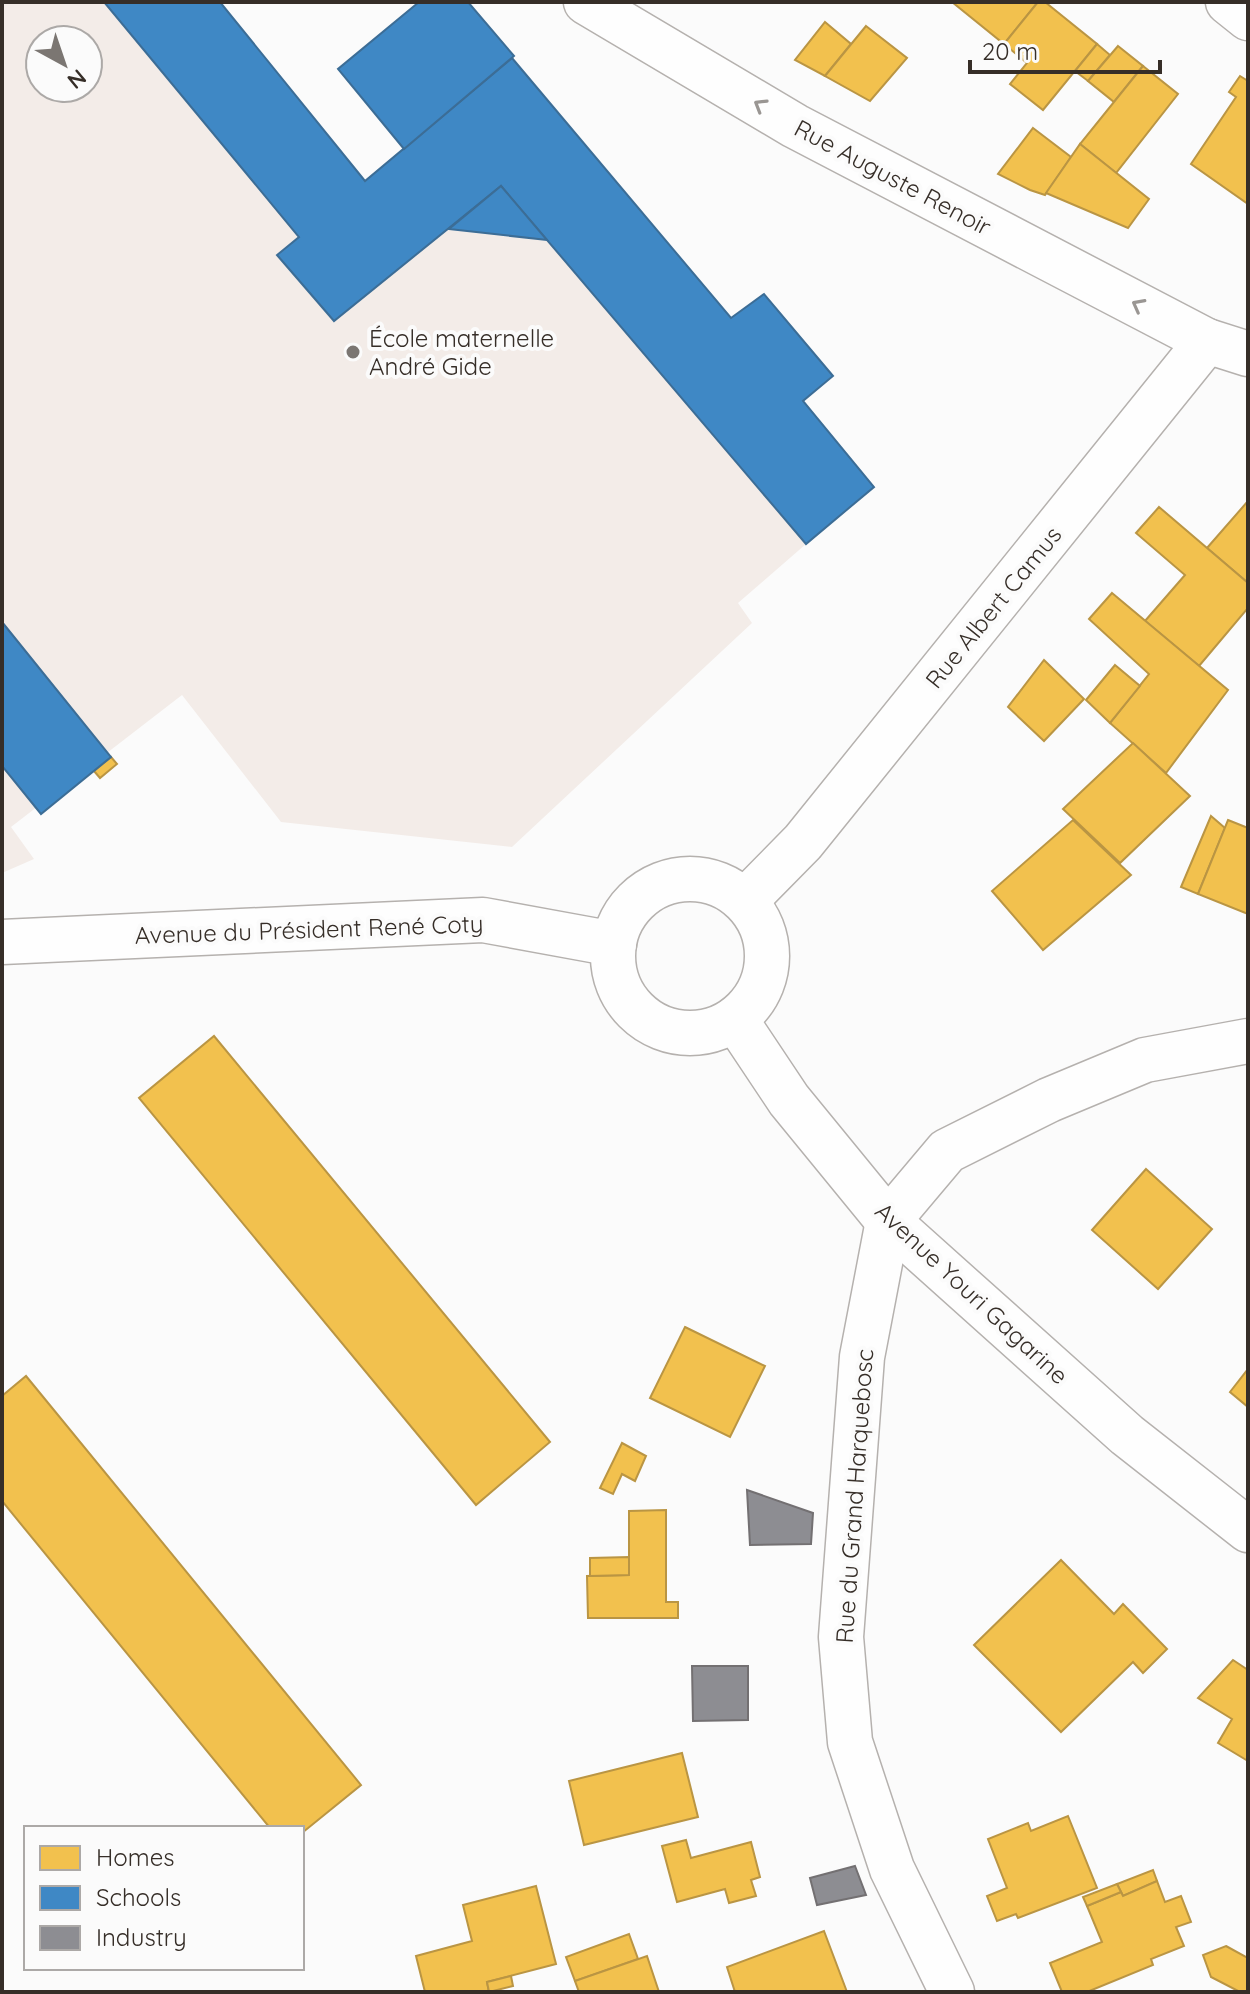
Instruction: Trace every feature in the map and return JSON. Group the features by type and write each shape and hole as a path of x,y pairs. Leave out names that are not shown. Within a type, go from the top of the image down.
{"street":[{"name":"Rue Auguste Renoir","path":"586,2 795,126 1207,341"},
{"path":"1228,2 1248,18"},
{"path":"1207,341 1248,354"},
{"name":"Rue Albert Camus","path":"745,901 803,842 1207,341"},
{"path":"687,879 708,880 727,888 745,901 758,919 766,939 767,962 763,983 751,1003 735,1019 715,1029 693,1033 670,1031 649,1022 633,1007 620,988 614,966 614,944 620,924 631,906 647,891 666,882 687,879"},
{"name":"Avenue du Président René Coty","path":"2,942 483,920 614,944"},
{"name":"Avenue Youri Gagarine","path":"735,1019 789,1100 888,1221 1127,1435 1248,1530"},
{"path":"888,1221 947,1151 1036,1106 1145,1060 1248,1041"},
{"name":"Rue du Grand Harquebosc","path":"888,1221 862,1357 842,1652 850,1742 892,1869 952,1992"}],"shaded area":[{"name":"École maternelle André Gide","path":"2,2 201,2 378,207 512,106 806,544 738,603 752,623 512,847 281,822 182,695 11,827 34,859 2,873"}],"building: Homes":[{"path":"952,2 1038,2 1004,44"},
{"path":"1038,2 1045,2 1097,44 1043,110 1010,84 1027,63 1004,44"},
{"path":"825,22 851,44 825,76 795,60"},
{"path":"866,26 907,58 870,101 825,76"},
{"path":"1097,44 1110,55 1088,81 1075,71"},
{"path":"1118,46 1143,66 1114,102 1088,81"},
{"path":"1143,66 1178,94 1116,173 1080,144"},
{"path":"1240,76 1248,81 1248,204 1191,164 1236,97 1229,92"},
{"path":"1033,128 1071,157 1045,195 998,174"},
{"path":"1080,144 1149,199 1128,228 1046,193"},
{"path":"1248,501 1248,583 1207,548"},
{"path":"1159,507 1248,583 1248,608 1199,666 1145,621 1185,575 1136,533"},
{"path":"1112,593 1228,690 1166,773 1110,723 1149,674 1089,619"},
{"path":"1044,660 1084,699 1044,741 1008,707"},
{"path":"1115,665 1140,686 1110,723 1086,700"},
{"path":"1133,743 1190,796 1120,863 1063,809"},
{"path":"111,757 117,764 100,778 94,771"},
{"path":"1211,816 1225,828 1198,894 1181,887"},
{"path":"1073,820 1131,875 1043,950 992,891"},
{"path":"1228,820 1248,828 1248,914 1198,894"},
{"path":"214,1036 550,1442 476,1505 139,1098"},
{"path":"1146,1169 1212,1229 1158,1289 1092,1230"},
{"path":"685,1327 765,1366 730,1437 650,1398"},
{"path":"1248,1369 1248,1407 1230,1392"},
{"path":"26,1376 361,1785 304,1831 304,1826 268,1826 2,1501 2,1396"},
{"path":"622,1443 646,1456 635,1481 622,1474 613,1494 600,1488"},
{"path":"666,1510 666,1602 678,1602 678,1618 588,1618 587,1576 629,1575 629,1511"},
{"path":"629,1557 629,1575 590,1576 590,1558"},
{"path":"1061,1560 1114,1614 1123,1604 1167,1649 1143,1673 1133,1662 1061,1732 974,1645"},
{"path":"1233,1660 1248,1670 1248,1761 1218,1743 1232,1719 1198,1698"},
{"path":"682,1753 698,1817 584,1845 569,1781"},
{"path":"1068,1816 1097,1888 1018,1918 1016,1914 997,1921 987,1896 1007,1888 988,1839 1028,1823 1031,1831"},
{"path":"686,1840 691,1858 751,1842 760,1877 751,1880 756,1896 729,1903 725,1889 677,1902 662,1846"},
{"path":"1153,1870 1157,1881 1123,1896 1117,1884"},
{"path":"1157,1881 1165,1902 1181,1896 1191,1922 1176,1927 1184,1946 1151,1959 1153,1965 1087,1992 1062,1992 1050,1963 1102,1942 1087,1906 1121,1892 1123,1896"},
{"path":"1117,1884 1121,1892 1087,1906 1083,1897"},
{"path":"536,1886 556,1964 487,1982 489,1992 425,1992 416,1956 472,1941 463,1905"},
{"path":"824,1931 847,1992 735,1992 727,1967"},
{"path":"629,1934 638,1959 575,1981 566,1957"},
{"path":"1226,1946 1248,1958 1248,1992 1240,1992 1211,1977 1203,1955"},
{"path":"647,1956 659,1992 579,1992 575,1981"},
{"path":"511,1976 513,1986 489,1992 487,1982"}],"building: Schools":[{"path":"104,2 220,2 365,181 512,58 731,318 764,294 833,376 803,401 874,487 806,544 501,186 334,321 277,255 299,237"},
{"path":"419,2 468,2 514,56 404,149 338,69"},
{"path":"501,186 547,240 449,229"},
{"path":"2,622 111,757 41,814 2,766"}],"building: Industry":[{"path":"747,1490 813,1513 811,1544 750,1545"},
{"path":"692,1666 748,1666 748,1720 693,1721"},
{"path":"855,1866 866,1895 817,1905 810,1878"}],"place":[{"name":"École maternelle André Gide","path":"353,352"}]}
